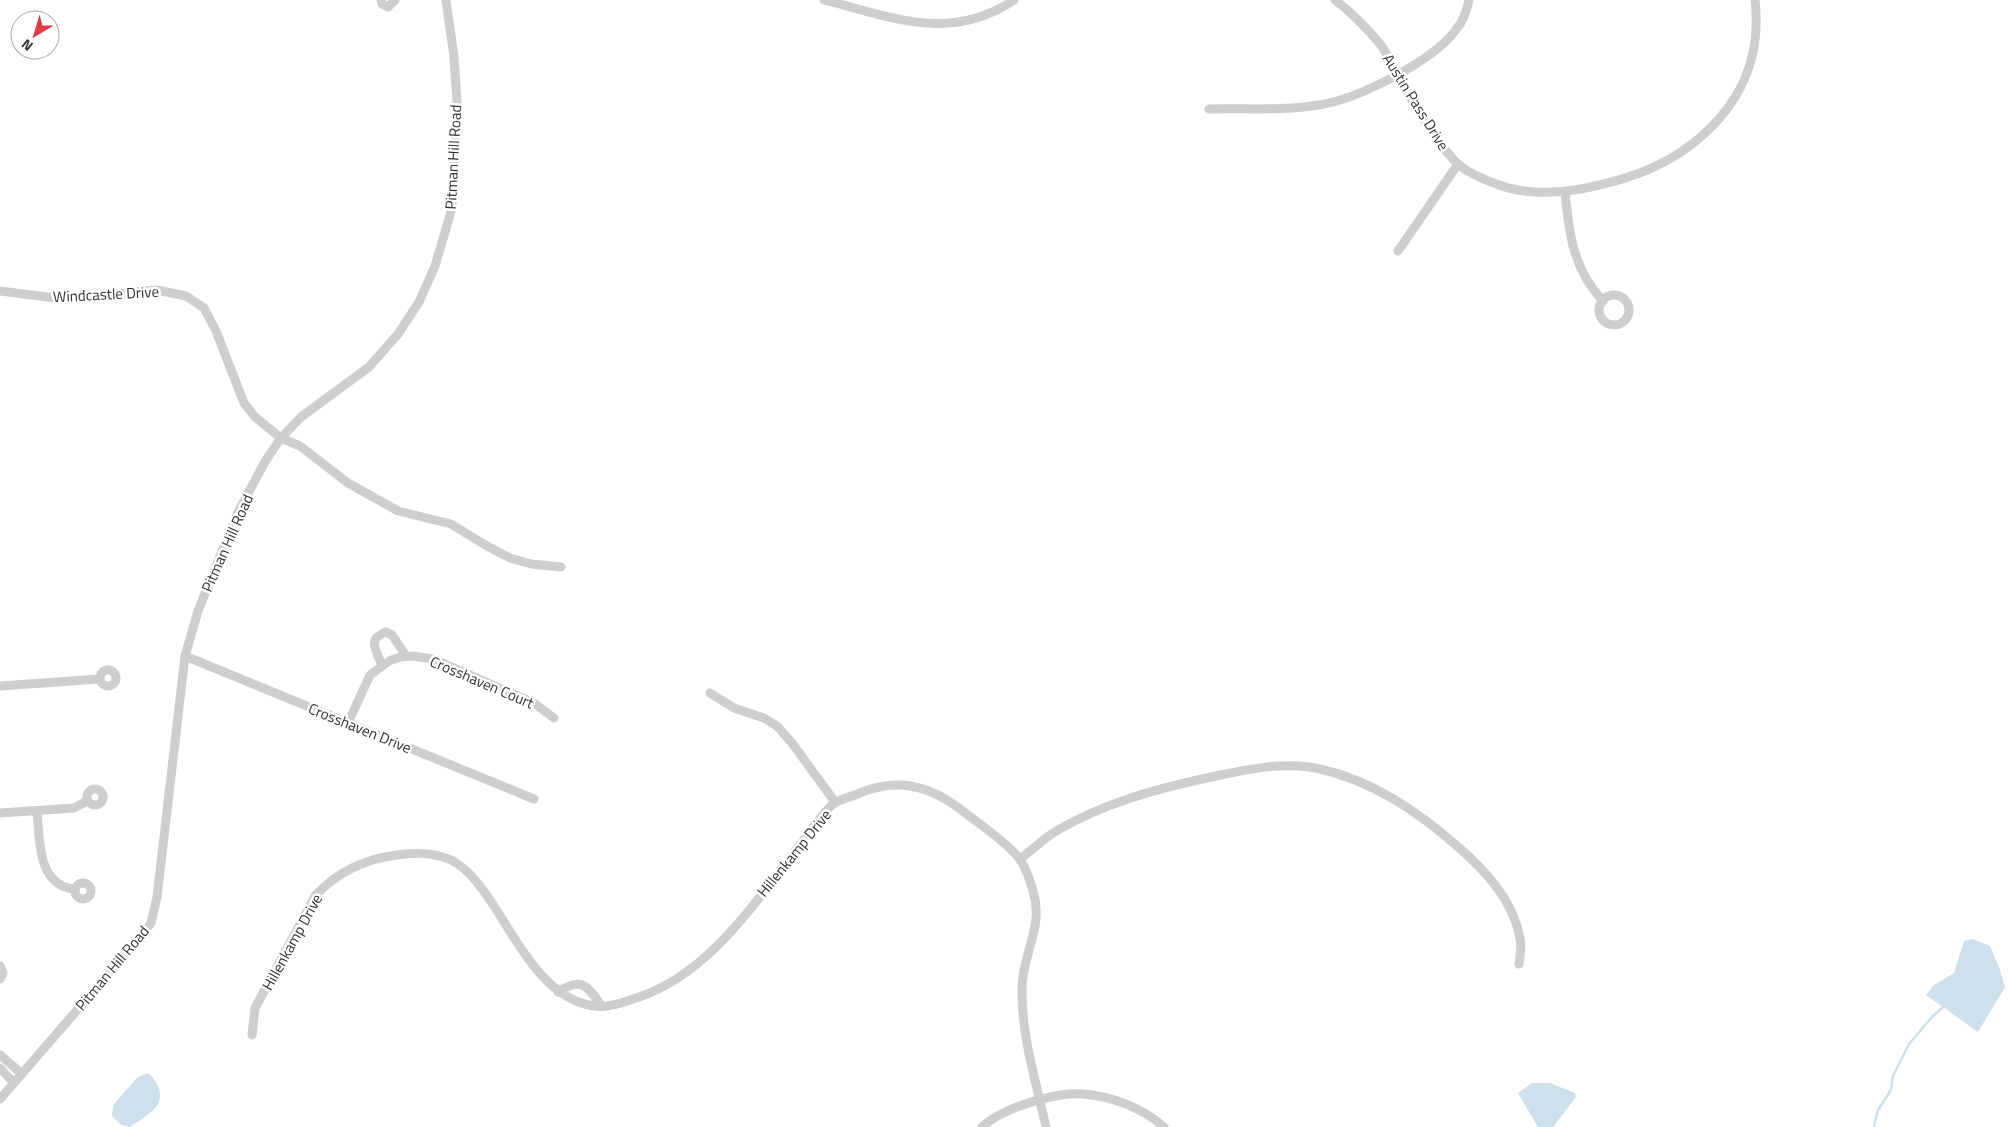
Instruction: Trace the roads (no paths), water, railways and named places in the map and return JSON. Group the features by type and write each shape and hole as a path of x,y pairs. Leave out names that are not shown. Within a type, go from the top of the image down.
{"street":[{"path":"381,0 382,4 388,7 395,0"},
{"name":"Pitman Hill Road","path":"0,1099 151,923 157,897 185,656 198,611 237,514 266,460 281,438 301,417 369,367 410,318 435,266 452,198 456,122 454,57 446,0"},
{"path":"824,0 916,22 948,24 984,17 998,11 1014,0"},
{"name":"Austin Pass Drive","path":"1335,0 1346,9 1382,48 1439,142 1458,164 1486,180 1508,188 1526,191 1565,192 1611,183 1650,170 1685,150 1714,125 1736,97 1747,76 1754,52 1757,15 1755,0"},
{"path":"1209,109 1285,108 1320,105 1355,94 1397,75 1434,51 1456,31 1469,0"},
{"path":"1398,251 1458,164"},
{"path":"1565,192 1573,250 1583,272 1603,302"},
{"name":"Windcastle Drive","path":"0,290 63,300 157,290 186,296 204,308 216,331 244,403 255,417 281,438 300,446 348,483 398,511 451,524 510,558 531,564 561,567"},
{"path":"382,666 374,641 378,635 386,632 392,635 406,656"},
{"name":"Crosshaven Drive","path":"185,656 534,799"},
{"name":"Crosshaven Court","path":"348,723 370,676 389,661 406,656 433,659 534,702 554,718"},
{"path":"0,686 99,678"},
{"path":"710,693 734,708 764,718 777,726 792,742 835,802"},
{"path":"1020,859 1052,834 1081,819 1122,800 1167,786 1290,764 1321,769 1352,778 1386,793 1428,821 1470,857 1492,880 1509,907 1521,939 1519,964"},
{"name":"Hillenkamp Drive","path":"252,1035 255,1008 315,896 329,881 356,864 388,856 417,852 446,857 464,869 480,886 531,965 558,992 582,1002 614,1006 654,992 682,976 711,952 738,923 835,802 873,786 903,784 918,787 954,804 1020,859 1035,899 1036,924 1024,972 1022,996 1024,1026 1046,1127"},
{"path":"0,813 74,808 87,801"},
{"path":"36,812 40,851 44,866 54,881 66,888 74,889"},
{"path":"0,966 3,974 0,979"},
{"path":"558,992 567,986 577,983 585,985 602,1006"},
{"path":"0,1055 22,1074"},
{"path":"0,1068 14,1082"},
{"path":"982,1127 996,1117 1040,1099 1082,1094 1104,1098 1145,1112 1164,1127"}],"water":[{"path":"1973,939 1990,946 2005,987 1978,1032 1926,995 1934,985 1954,973 1964,941"},
{"path":"147,1073 156,1082 159,1089 159,1102 152,1112 130,1127 121,1125 112,1116 113,1105 137,1078"},
{"path":"1532,1083 1550,1083 1575,1093 1576,1097 1553,1127 1538,1127 1518,1093"}],"waterway":[{"path":"1874,1127 1878,1110 1891,1090 1893,1076 1909,1044 1943,1007"}]}
